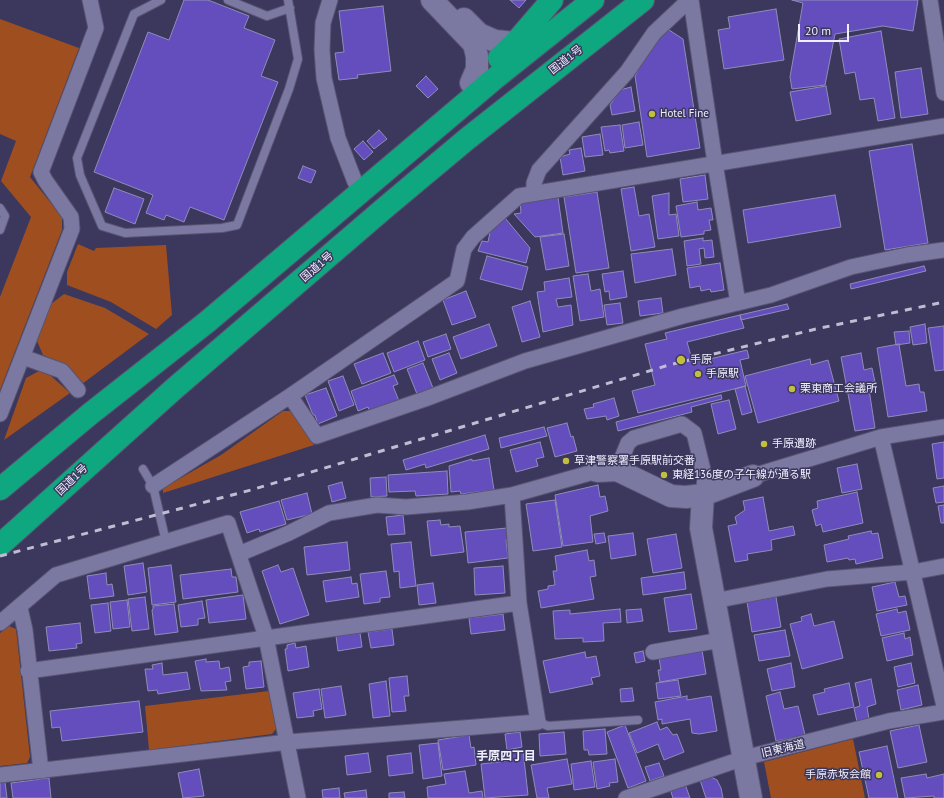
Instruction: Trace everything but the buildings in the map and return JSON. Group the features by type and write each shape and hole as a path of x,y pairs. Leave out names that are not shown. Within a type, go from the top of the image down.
{"highway":[{"path":"0,489 90,414 207,322 359,191 516,51 552,0"},
{"path":"154,364 201,315 471,83 593,0"},
{"name":"国道1号","path":"0,545 175,388 467,139 643,0"},
{"path":"516,51 525,72 542,71 560,66"}],"street":[{"path":"0,414 72,230 71,217 45,180 42,172 96,28 90,0"},
{"path":"330,0 323,23 322,50 324,78 338,138 355,182"},
{"path":"432,0 474,44 477,56 477,69 471,83"},
{"path":"448,0 479,34 516,51"},
{"path":"690,0 738,302"},
{"path":"534,193 534,183 540,170 627,72 654,33 690,0"},
{"path":"930,0 944,93"},
{"path":"153,486 290,396 457,281 464,249 473,237 519,196 944,126"},
{"path":"290,396 317,436 425,399 525,361 683,316 771,295 851,267 907,255 944,250"},
{"path":"23,357 62,371 78,390"},
{"path":"607,470 628,443 634,438 682,424 694,433 705,478 701,528 744,758 750,798"},
{"path":"239,554 289,533 329,512 376,505 406,507 467,502 512,495 607,470 671,496 703,495 753,476 882,438 944,427"},
{"path":"882,438 944,706"},
{"path":"0,775 288,742 538,722 519,603 512,495"},
{"path":"0,623 20,608 56,575 228,523 266,637 298,798"},
{"path":"714,600 827,579 913,572 944,566"},
{"path":"28,671 519,603"},
{"path":"20,608 25,630 28,671 41,771"},
{"path":"653,652 721,640"},
{"name":"旧東海道","path":"626,798 744,758 889,721 944,712"}],"lane":[{"path":"158,1 134,14 78,158 80,175 102,226 125,233 222,228 237,225 289,89 298,59 289,4 267,16 228,0"},
{"path":"0,208 5,216 0,230"},
{"path":"143,469 153,486 166,542"},
{"path":"538,722 548,726 638,720"}],"shaded area":[{"path":"0,19 79,48 30,177 62,217 62,230 0,390 0,297 31,217 1,181 16,141 0,134"},
{"path":"78,244 94,251 96,248 166,245 172,315 156,329 111,302 67,285 67,272"},
{"path":"64,294 105,308 149,334 82,384 66,365 43,355 37,341 51,304"},
{"path":"39,371 50,375 70,393 4,440 26,378"},
{"path":"283,411 292,411 314,445 163,493 163,488 221,455"},
{"path":"9,626 16,629 30,757 27,763 0,766 0,633"},
{"path":"269,691 276,729 272,734 149,750 145,706"},
{"path":"853,739 865,798 771,798 764,762"}],"railway":[{"path":"0,556 251,490 669,365 816,329 944,302"}],"place":[{"name":"Hotel Fine","path":"652,114"},
{"name":"手原","path":"681,360"},
{"name":"手原駅","path":"698,374"},
{"name":"栗東商工会議所","path":"792,389"},
{"name":"手原遺跡","path":"764,444"},
{"name":"草津警察署手原駅前交番","path":"566,461"},
{"name":"東経136度の子午線が通る駅","path":"664,475"},
{"name":"手原赤坂会館","path":"879,775"}],"district":[{"name":"手原四丁目","path":"506,757"}]}
